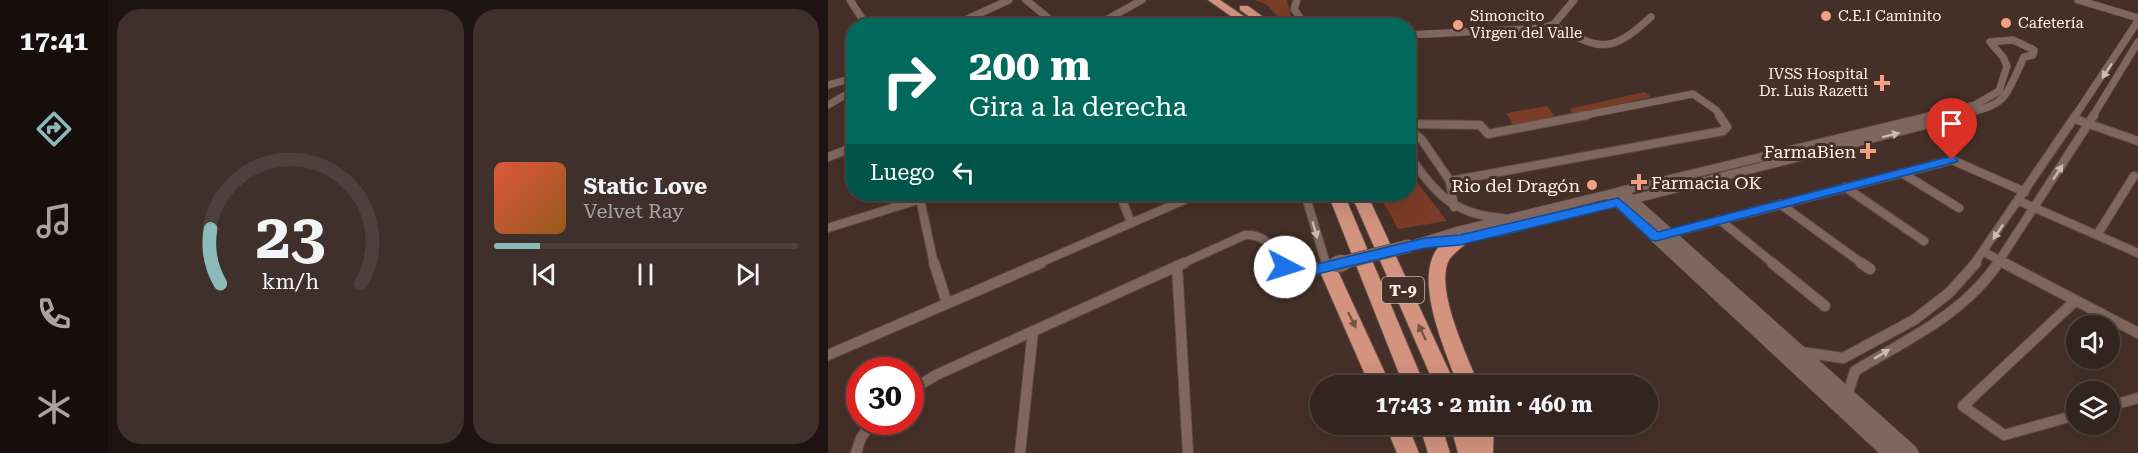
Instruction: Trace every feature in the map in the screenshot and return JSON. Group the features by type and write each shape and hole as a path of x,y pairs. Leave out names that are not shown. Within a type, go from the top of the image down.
{"highway":[{"path":"1213,0 1241,18"},
{"path":"1231,0 1259,18"},
{"name":"T-9","path":"1339,201 1410,375"},
{"name":"T-9","path":"1362,201 1441,375"},
{"path":"1460,240 1445,251 1438,265 1438,291 1465,375"},
{"path":"1332,265 1377,375"},
{"path":"1401,435 1408,453"},
{"path":"1433,435 1439,453"},
{"path":"1464,435 1469,453"},
{"path":"1482,435 1482,453"}],"main road":[{"path":"1425,243 1460,240 1620,197"},
{"path":"1332,265 1425,243 1512,218 1620,197"},
{"path":"1620,197 1828,387 1892,453"},
{"path":"1662,235 1796,351 1813,373"},
{"path":"1828,387 1847,396 1910,453"}],"street":[{"path":"850,0 862,18"},
{"path":"970,18 1009,0"},
{"path":"1026,0 1050,18"},
{"path":"1109,18 1142,0"},
{"path":"1297,0 1294,9 1300,18"},
{"path":"1416,34 1532,30 1552,25 1574,0"},
{"path":"1813,373 1914,320 1940,302 1984,252 2075,118 2138,19 2078,0"},
{"path":"2093,0 2121,9 2127,14"},
{"path":"1552,25 1595,44 1612,47 1624,42 1651,17"},
{"path":"1998,39 2013,40 2034,50 2033,55 2024,57 2016,82 2007,98 1990,108 1620,197 1975,105 1999,91 2006,71 2007,63 2004,56 1992,47 1990,42 1998,39"},
{"path":"1828,387 1943,318 1968,298 1999,260 2137,47 2122,46"},
{"path":"828,85 846,80"},
{"path":"1416,126 1480,125 1488,134 1693,94 1716,110 1727,127 1723,131 1450,181"},
{"path":"828,105 846,95"},
{"path":"2075,118 2138,141"},
{"path":"1416,134 1450,181 1454,207"},
{"path":"828,157 846,150"},
{"path":"1662,235 1952,160 2025,192"},
{"path":"1416,165 1431,187 1454,207 1489,218 1512,218"},
{"path":"1902,172 1959,208"},
{"path":"2097,235 2134,176"},
{"path":"1845,187 1924,241"},
{"path":"828,228 914,201"},
{"path":"920,201 938,280 947,303"},
{"path":"1123,201 1131,223"},
{"path":"828,355 1182,201"},
{"path":"924,382 1245,235 1258,234 1267,239 1290,271 1298,273 1332,265 1308,201"},
{"path":"2019,201 2138,254"},
{"path":"1780,204 1870,269"},
{"path":"1720,220 1826,306"},
{"path":"1984,252 2138,333"},
{"path":"1177,266 1188,453"},
{"path":"2066,418 2004,435 1963,405 2075,301"},
{"path":"1020,453 1033,332"},
{"path":"1796,351 1843,358"},
{"path":"1847,396 1855,371"},
{"path":"2120,403 2138,398"},
{"path":"856,453 863,435"}],"shaded area":[{"path":"1255,0 1287,0 1291,18 1279,18 1266,4"},
{"path":"1645,92 1651,97 1574,114 1569,109"},
{"path":"1547,106 1557,119 1514,126 1506,113"},
{"path":"1416,181 1447,221 1398,229 1383,201 1416,201"}],"place":[{"name":"C.E.I Caminito","path":"1826,16"},
{"name":"Cafetería","path":"2006,23"},
{"name":"Simoncito Virgen del Valle","path":"1458,25"},
{"name":"IVSS Hospital Dr. Luis Razetti","path":"1882,83"},
{"name":"FarmaBien","path":"1868,151"},
{"name":"Farmacia OK","path":"1639,182"},
{"name":"Rio del Dragón","path":"1592,185"}],"route":[{"path":"1285,267 1293,272 1305,272 1425,243 1460,240 1618,202 1656,237 1952,160"}]}
